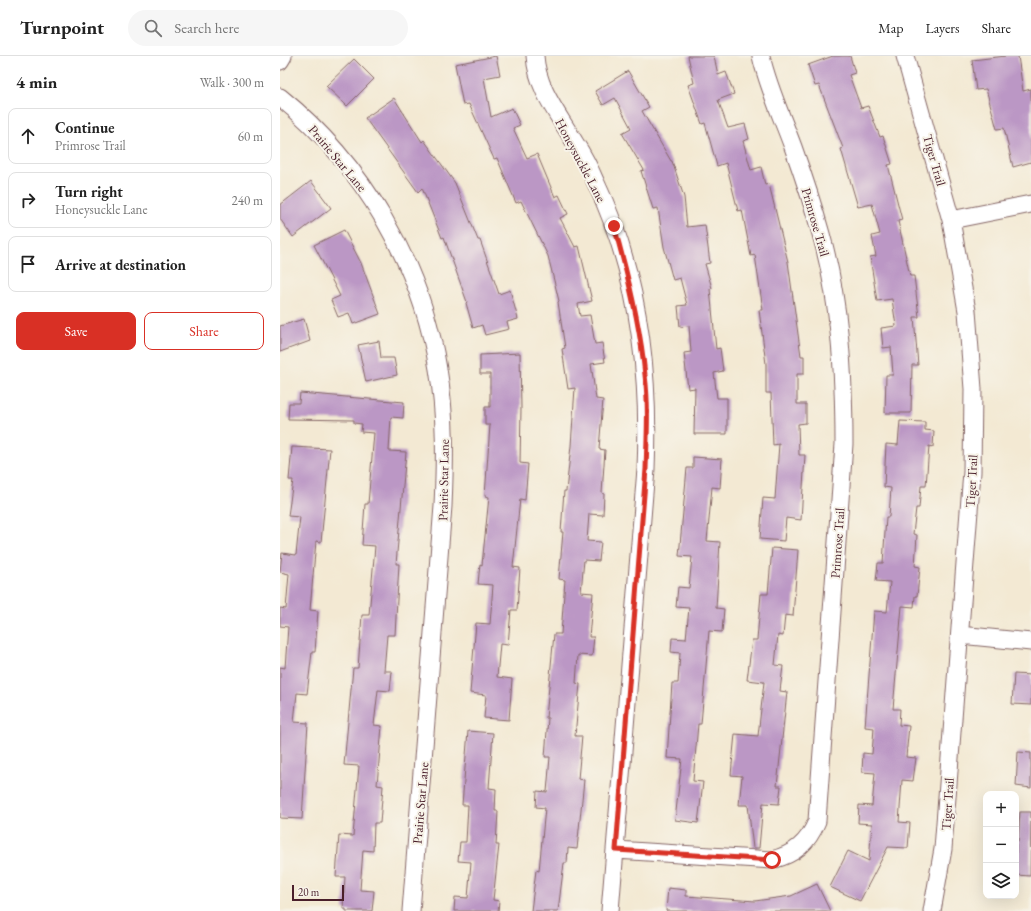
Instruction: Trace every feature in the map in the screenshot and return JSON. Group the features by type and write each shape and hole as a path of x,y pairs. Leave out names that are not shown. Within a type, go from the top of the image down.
{"street":[{"path":"280,61 282,56"},
{"name":"Honeysuckle Lane","path":"534,56 538,75 546,96 579,150 597,184 614,226 628,277 639,329 646,375 648,422 646,469 610,911"},
{"name":"Primrose Trail","path":"616,850 772,860 788,856 801,848 812,832 817,821 844,444 844,383 839,323 821,233 793,147 771,90 760,56"},
{"name":"Tiger Trail","path":"905,56 952,220 967,311 973,389 972,472 944,849 932,911"},
{"name":"Prairie Star Lane","path":"280,96 326,140 355,175 381,213 402,254 420,296 432,340 438,370 444,415 445,460 443,506 411,911"},
{"path":"952,220 1031,204"},
{"path":"960,635 1031,642"}],"building":[{"path":"496,56 500,75 484,78 491,117 512,108 520,125 513,128 527,158 537,154 555,197 559,195 568,214 560,218 575,247 579,246 592,301 578,304 580,316 590,315 595,344 602,343 605,362 591,364 596,399 603,400 599,449 605,450 602,493 604,494 603,515 589,514 587,541 601,542 599,561 584,560 581,592 593,593 589,637 594,637 592,656 578,655 576,683 580,684 575,736 582,736 578,779 584,780 577,849 568,848 567,863 564,863 558,911 531,911 536,870 539,871 545,808 536,807 537,791 547,792 550,757 545,757 548,718 546,718 554,634 561,634 565,580 559,579 563,532 561,532 564,491 566,491 571,446 575,388 568,389 562,349 565,348 559,301 548,256 521,201 516,203 497,158 494,159 469,104 463,105 455,64"},
{"path":"688,56 714,56 718,75 726,72 734,94 718,100 728,128 745,124 749,139 743,141 751,170 761,167 765,185 769,184 788,262 801,356 804,356 804,374 797,374 797,404 806,404 806,423 798,424 799,455 805,455 801,520 786,518 784,541 760,539 763,498 775,499 779,444 773,445 771,393 766,393 766,364 759,310 763,310 755,255 751,256 742,210 738,211 726,163 717,166 705,123 702,124 688,85 694,83"},
{"path":"833,56 850,56 855,73 849,75 861,108 868,106 880,137 883,136 892,164 888,165 902,220 898,221 910,276 914,276 919,317 914,317 918,365 912,365 911,413 885,413 886,375 893,375 891,347 883,348 881,328 896,326 892,299 877,301 870,257 876,256 872,236 880,234 872,204 858,207 841,149 843,148 819,85 815,86 808,65"},
{"path":"1018,56 1023,91 1031,89 1031,162 1013,167 1004,128 997,129 986,89 976,90 972,60"},
{"path":"354,59 374,79 347,106 326,86"},
{"path":"628,71 649,107 642,111 672,161 684,197 687,227 705,225 710,263 705,264 712,288 710,289 716,349 720,348 723,371 714,373 717,398 727,398 727,434 694,434 695,388 688,389 684,353 691,352 689,326 680,327 678,306 687,305 680,278 673,280 664,247 658,208 653,209 641,171 644,170 622,133 631,128 615,98 603,105 595,91"},
{"path":"394,98 422,142 424,140 455,183 478,240 480,240 499,294 510,290 518,319 507,322 509,329 485,335 482,325 473,328 467,302 444,237 442,238 422,188 418,192 365,118"},
{"path":"311,181 331,208 293,237 280,219 280,205"},
{"path":"344,230 361,263 380,314 353,324 349,313 338,317 331,300 340,296 314,245"},
{"path":"304,319 310,341 280,352 280,326"},
{"path":"379,341 381,358 394,358 397,375 366,382 358,345"},
{"path":"520,353 520,463 528,464 525,500 520,499 513,567 520,568 517,610 511,610 508,645 500,644 497,677 512,679 509,720 484,718 486,695 470,693 476,623 490,624 493,585 478,584 480,564 482,565 489,497 485,496 490,425 485,425 485,407 490,407 490,374 480,374 480,355"},
{"path":"300,393 404,402 403,418 391,417 389,451 406,452 396,564 399,564 395,635 387,635 384,671 392,671 390,691 378,690 374,725 382,726 377,785 383,786 380,823 374,823 373,851 363,850 360,890 374,891 372,911 346,911 346,909 343,909 345,877 336,877 339,835 353,836 359,766 344,765 353,668 358,668 362,615 369,615 375,546 362,545 365,504 368,504 374,433 361,432 362,424 354,423 354,420 288,419 289,403 299,403"},
{"path":"900,421 925,422 925,430 934,431 933,447 929,446 926,486 921,486 919,508 916,508 913,534 917,535 915,566 920,567 917,596 915,596 914,607 902,606 893,709 900,709 899,725 909,726 906,757 916,758 913,781 902,780 899,822 910,823 908,848 888,847 860,901 830,887 848,851 869,861 872,824 858,823 859,805 872,806 875,773 862,772 863,753 872,754 874,728 865,727 874,611 887,612 890,582 876,581 878,563 883,563 886,517 889,517 891,488 884,487 886,444 898,445"},
{"path":"292,447 330,449 321,542 316,541 310,610 318,611 315,652 312,652 307,694 297,693 294,722 308,723 302,819 280,818 280,667 285,668 288,627 280,626 280,608 286,609 289,574 280,572 282,553 296,555 300,517 288,516 293,480 289,480"},
{"path":"693,457 722,459 720,488 712,487 707,541 720,542 716,608 724,609 722,632 709,631 701,724 698,724 693,781 703,782 698,823 675,820 682,759 667,758 672,683 678,683 680,653 671,652 672,638 686,639 689,608 676,607 678,587 689,588 692,557 679,556 687,468 693,468"},
{"path":"772,548 798,550 793,616 785,615 783,636 778,635 775,665 783,666 780,691 787,692 777,786 781,786 779,804 763,803 759,848 753,848 748,805 739,805 742,776 731,775 735,734 758,736 764,682 747,680 752,640 757,640 761,594 768,594"},
{"path":"1014,674 1031,675 1031,705 1012,704"},
{"path":"468,731 493,733 489,788 496,789 495,811 498,811 496,845 499,845 493,900 499,901 498,911 454,911 455,897 468,898 471,862 458,861 460,842 466,842 468,805 462,805"},
{"path":"1018,752 1031,753 1031,788 1016,786"},
{"path":"1020,812 1031,812 1030,876 1019,875"},
{"path":"817,884 830,911 666,911 668,888 686,890 686,896 755,901 791,896"}],"route":[{"path":"614,226 627,269 639,329 646,375 648,422 646,469 638,546 616,850 772,860"}]}
